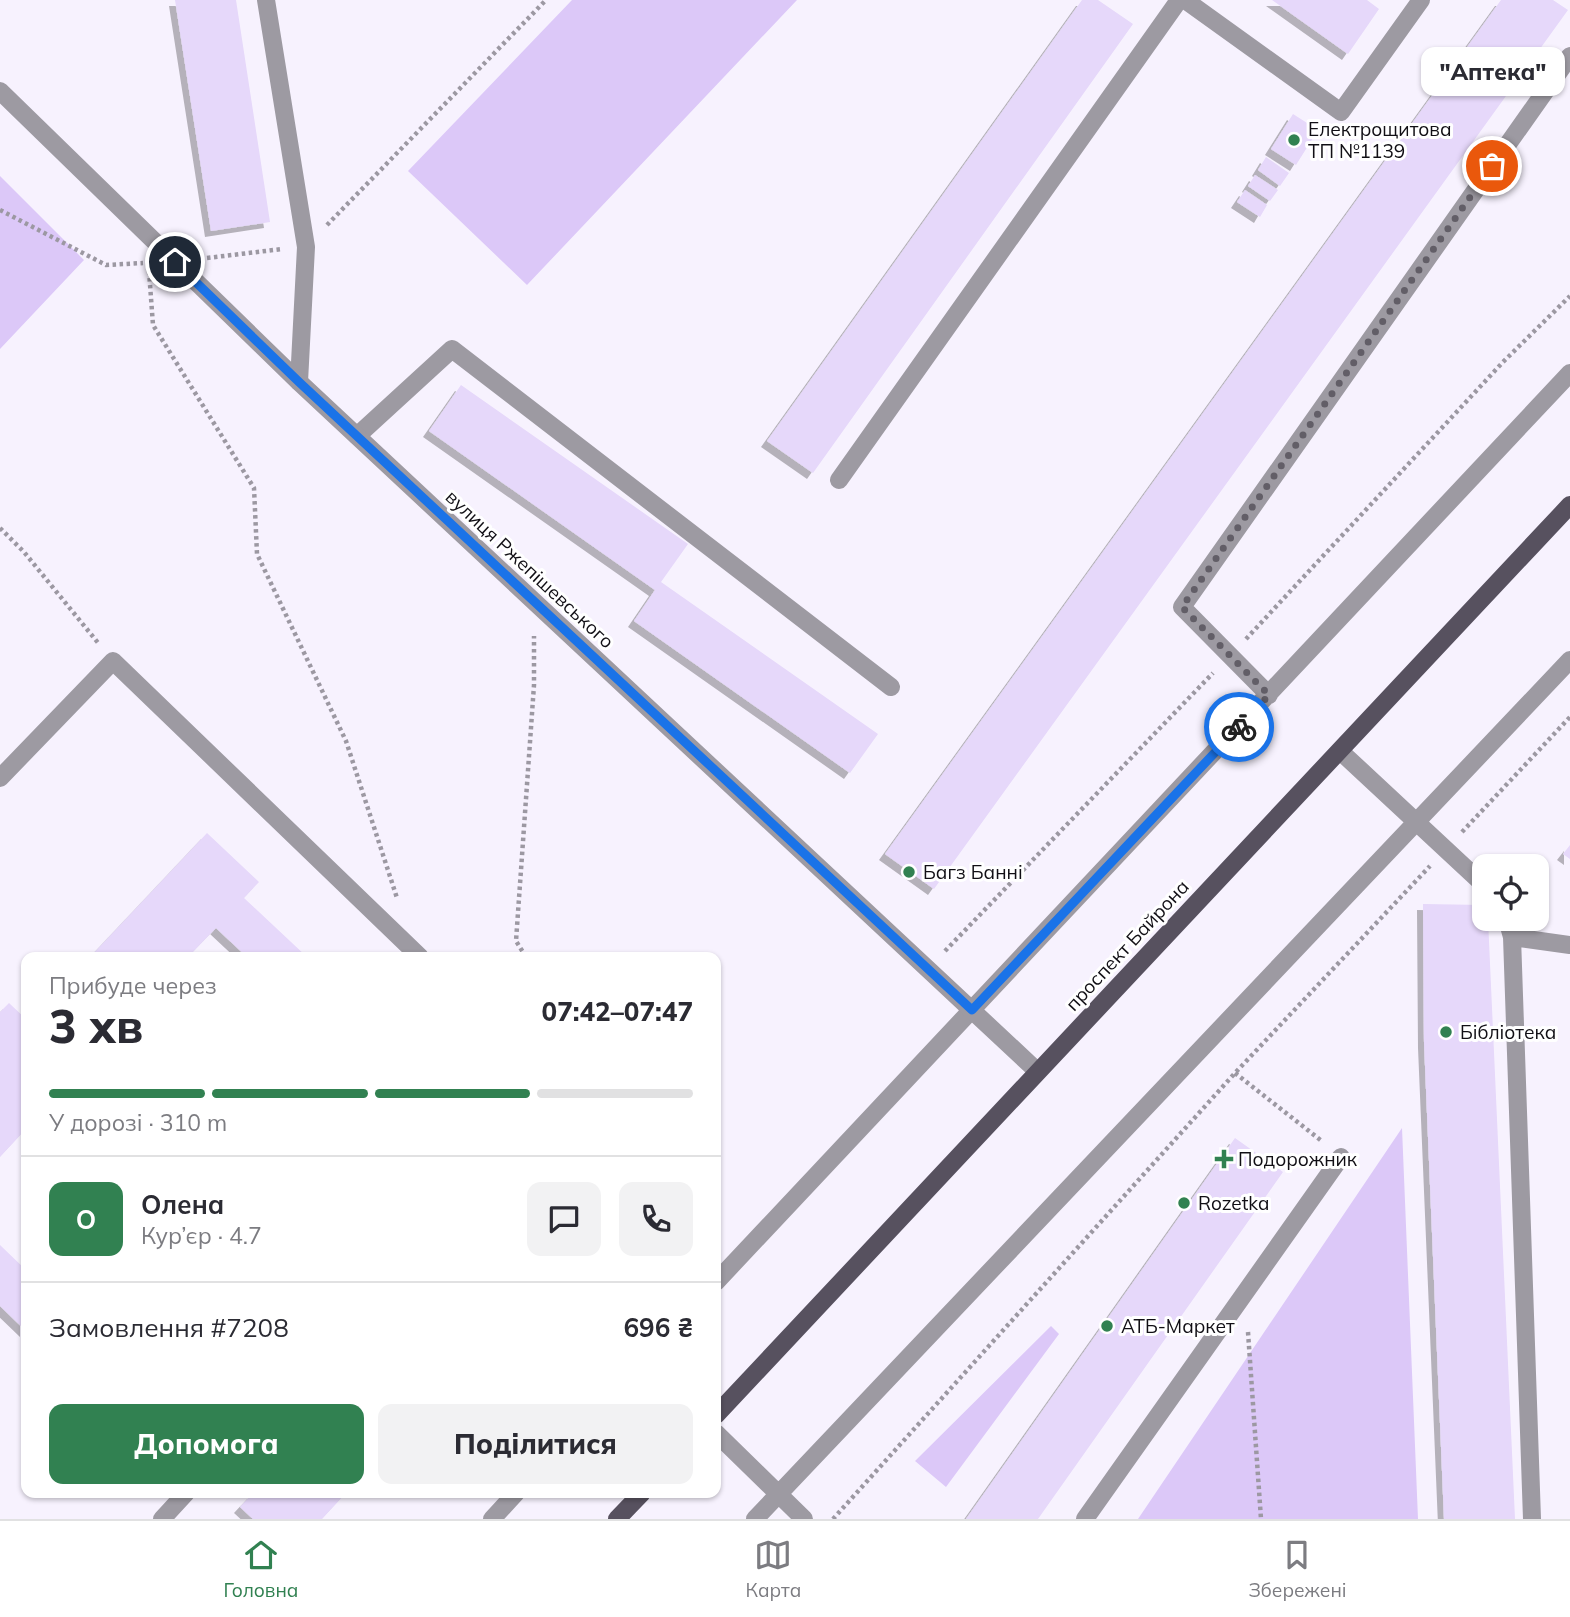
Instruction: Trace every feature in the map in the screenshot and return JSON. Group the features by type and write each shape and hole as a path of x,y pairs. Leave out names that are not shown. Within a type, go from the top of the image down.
{"main road":[{"name":"проспект Байрона","path":"721,1410 1570,505"},
{"path":"617,1519 637,1498"}],"street":[{"path":"266,0 306,247 299,382"},
{"path":"839,480 1178,0"},
{"path":"1185,0 1341,112 1421,0"},
{"path":"1269,695 1182,607 1570,56"},
{"name":"вулиця Ржепішевського","path":"0,91 299,382 1037,1071"},
{"path":"357,436 452,349 891,687"},
{"path":"721,1277 1570,373"},
{"path":"755,1519 1570,660"},
{"path":"0,778 113,661 415,952"},
{"path":"1340,751 1472,874"},
{"path":"1510,931 1532,1519"},
{"path":"1511,937 1570,945"},
{"path":"1085,1519 1341,1157"},
{"path":"721,1438 804,1519"},
{"path":"162,1519 181,1498"},
{"path":"492,1519 511,1498"}],"path":[{"path":"175,262 306,247 546,0"},
{"path":"0,210 106,265 148,263 153,325 254,488 257,554 346,741 401,912"},
{"path":"941,955 1230,655 1503,362 1570,296"},
{"path":"0,528 24,552 113,661"},
{"path":"523,952 516,942 534,685 534,632"},
{"path":"833,1519 1235,1073 1570,717"},
{"path":"1235,1073 1341,1157"},
{"path":"1245,1293 1261,1519"}],"shaded area":[{"path":"572,0 797,0 527,285 408,171"},
{"path":"0,176 84,260 0,349"},
{"path":"1402,1128 1418,1519 1138,1519"},
{"path":"1051,1326 1059,1334 946,1487 915,1461"}],"building":[{"path":"175,0 236,0 270,222 211,231"},
{"path":"1082,0 1098,0 1133,24 813,473 767,441"},
{"path":"1272,0 1367,0 1379,9 1348,54"},
{"path":"1501,0 1553,0 1568,10 934,889 885,854"},
{"name":"Електрощитова ТП №1139","path":"1293,114 1318,130 1296,165 1271,149"},
{"path":"1266,157 1289,173 1280,186 1258,170"},
{"path":"1255,175 1278,190 1270,201 1248,186"},
{"path":"1245,190 1267,205 1260,217 1237,202"},
{"path":"461,385 688,544 661,582 878,734 850,773 634,621 655,590 429,431"},
{"path":"207,833 259,882 244,898 302,952 242,952 216,928 193,952 95,952"},
{"path":"1570,845 1570,859 1563,854"},
{"path":"1423,904 1472,905 1472,931 1489,931 1515,1519 1444,1519 1424,1042"},
{"path":"9,1003 21,1014 21,1134 0,1157 0,1012"},
{"path":"1235,1138 1283,1172 1038,1519 966,1519"},
{"path":"0,1245 21,1265 21,1326 0,1306"},
{"path":"248,1498 341,1498 322,1519 253,1519 240,1507"}],"way so far":[{"path":"1239,727 1269,695 1182,607 1492,166"}],"place":[{"name":"Електрощитова ТП №1139","path":"1294,140"},
{"name":"\"Аптека\"","path":"1492,166"},
{"name":"Багз Банні","path":"909,872"},
{"name":"Бібліотека","path":"1446,1032"},
{"name":"Подорожник","path":"1224,1159"},
{"name":"Rozetka","path":"1184,1203"},
{"name":"АТБ-Маркет","path":"1107,1326"}],"route":[{"path":"175,262 299,382 972,1010 1239,727"}]}
